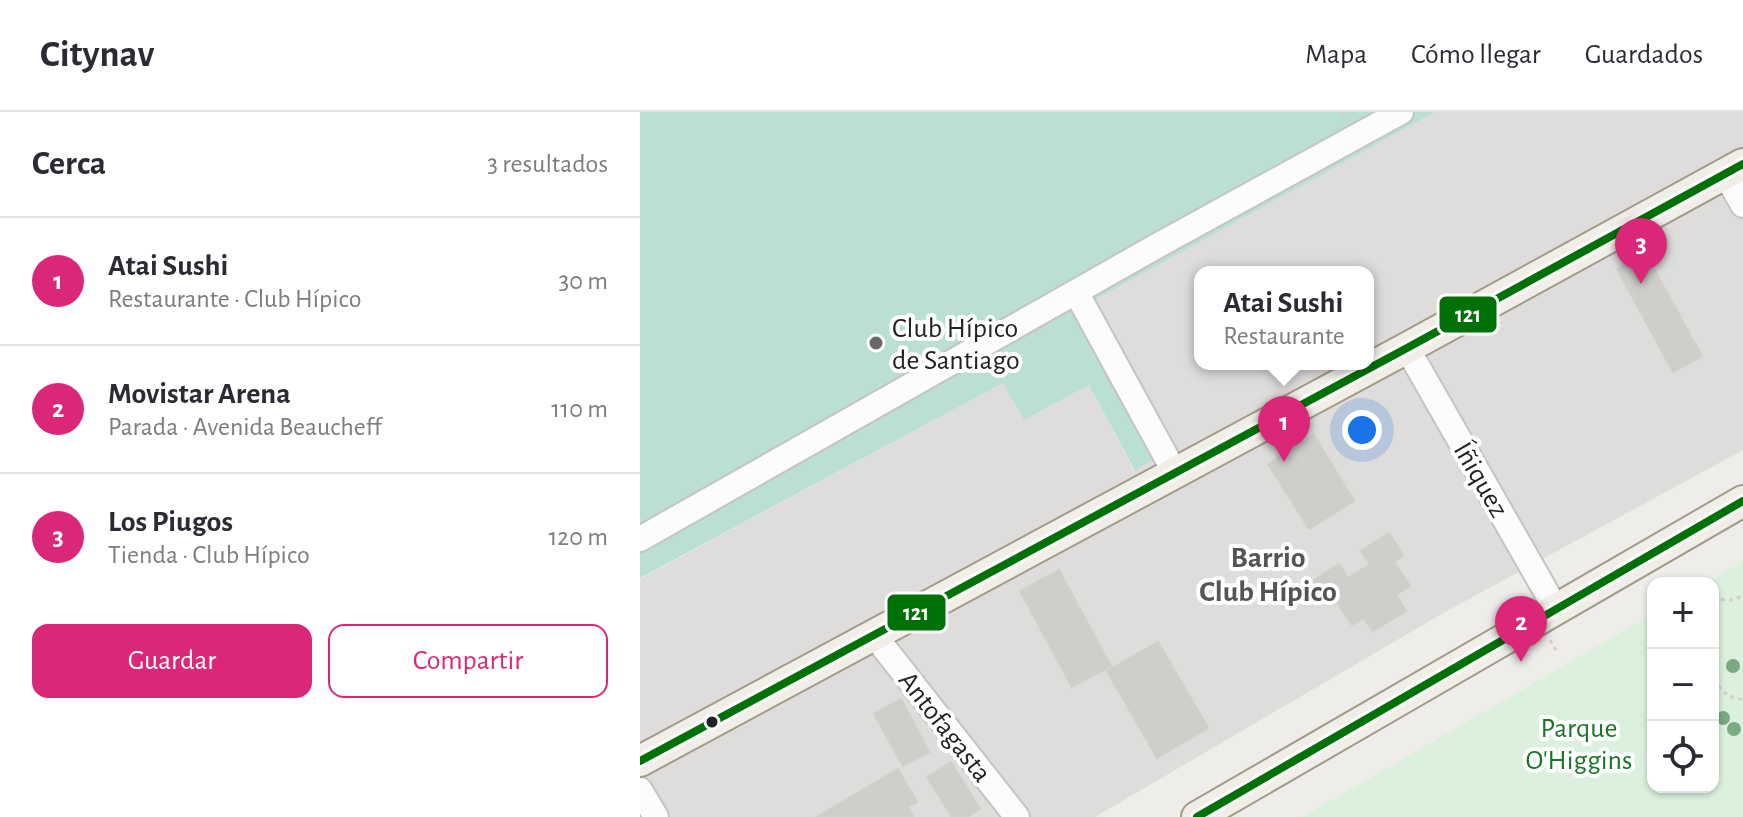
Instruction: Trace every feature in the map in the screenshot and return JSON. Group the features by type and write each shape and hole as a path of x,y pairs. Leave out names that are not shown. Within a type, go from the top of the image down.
{"main road":[{"path":"1374,366 1734,168"},
{"path":"640,761 1366,370"},
{"path":"1197,817 1743,501"}],"street":[{"path":"640,539 1401,112"},
{"path":"1734,168 1743,205"},
{"path":"1076,292 1175,473"},
{"name":"Íñiquez","path":"1407,348 1556,609"},
{"name":"Antofagasta","path":"874,635 1017,817"},
{"path":"640,790 656,817"}],"path":[{"path":"1719,599 1743,596"},
{"path":"1719,686 1728,696 1743,700"}],"shaded area":[{"path":"1435,112 1743,112 1743,450 1445,612 1095,817 640,817 640,579 1003,383 1024,420 1089,385 1134,471 1091,302"}],"green space":[{"name":"Club Hípico de Santiago","path":"640,112 1435,112 1091,302 1169,449 1135,471 1089,385 1024,420 1003,383 640,578"},
{"name":"Parque O'Higgins","path":"1743,561 1743,817 1303,817 1647,617 1647,793 1719,793 1719,577 1716,577"}],"building":[{"path":"1645,253 1702,356 1673,372 1617,269"},
{"path":"1314,435 1354,501 1309,529 1268,464"},
{"path":"1389,533 1403,555 1394,562 1410,586 1396,595 1406,611 1373,631 1363,618 1352,625 1334,598 1326,603 1313,581 1339,564 1348,578 1370,564 1361,551"},
{"path":"1059,570 1111,666 1072,687 1020,591"},
{"path":"1158,642 1208,728 1157,758 1107,671"},
{"path":"901,699 929,752 903,766 874,714"},
{"path":"951,762 980,809 967,817 952,817 927,777"},
{"path":"898,769 917,802 908,807 913,817 817,817"}],"transit line":[{"name":"121","path":"1374,366 1743,164"},
{"name":"121","path":"640,761 1366,370"},
{"name":"121","path":"1197,817 1743,501"}],"place":[{"name":"Los Piugos","path":"1641,284"},
{"name":"Club Hípico de Santiago","path":"876,343"},
{"name":"Atai Sushi","path":"1284,462"},
{"name":"Movistar Arena","path":"1521,662"}],"district":[{"name":"Barrio Club Hípico","path":"1268,574"}]}
